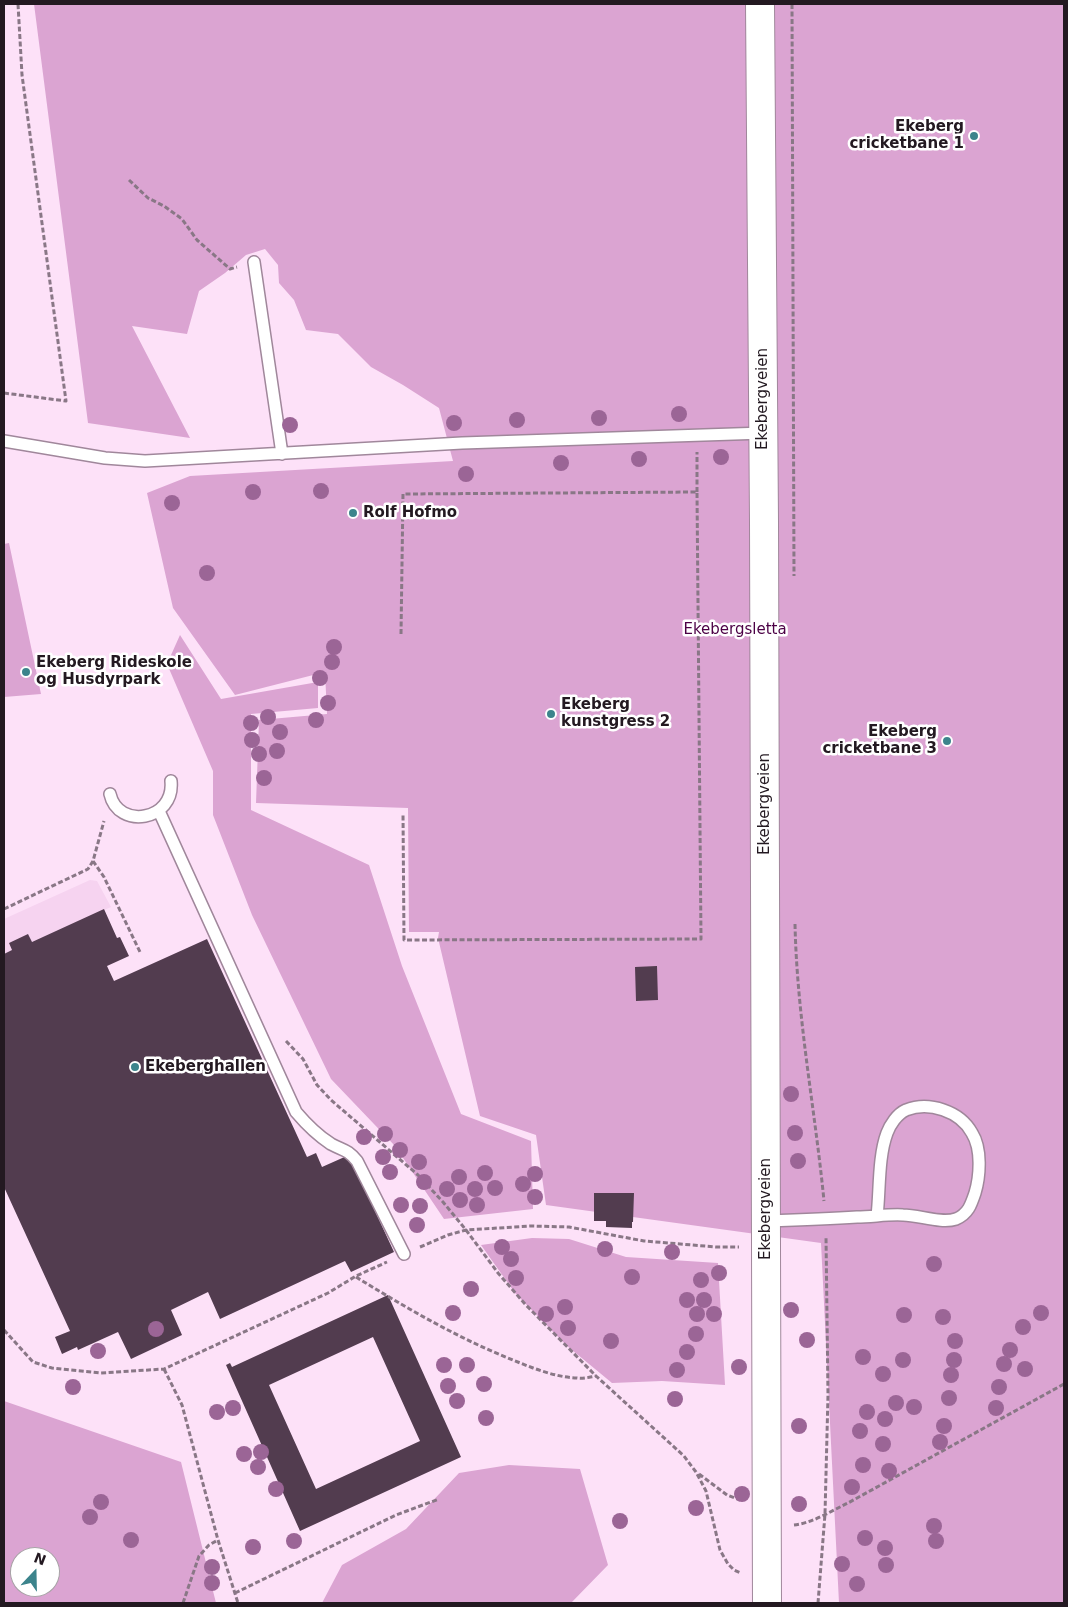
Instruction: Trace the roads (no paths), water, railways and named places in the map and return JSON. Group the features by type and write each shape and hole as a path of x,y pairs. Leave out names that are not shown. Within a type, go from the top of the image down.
{"street":[{"name":"Ekebergveien","path":"760,4 764,433 767,1603"}],"lane":[{"path":"254,262 282,454"},
{"path":"4,441 105,458 145,461 462,443 764,433"},
{"path":"110,794 114,806 120,811 130,816 141,816 159,811 165,806 170,799 171,781"},
{"path":"159,811 296,1112 311,1130 332,1144 349,1152 358,1161 404,1254"},
{"path":"766,1221 903,1215 934,1219 954,1219 966,1214 972,1203 976,1188 977,1147 974,1135 955,1115 936,1108 922,1107 906,1110 894,1122 887,1133 883,1148 878,1216"}],"place":[{"name":"Ekeberg cricketbane 1","path":"974,136"},
{"name":"Rolf Hofmo","path":"353,513"},
{"name":"Ekeberg Rideskole og Husdyrpark","path":"26,672"},
{"name":"Ekeberg kunstgress 2","path":"551,714"},
{"name":"Ekeberg cricketbane 3","path":"947,741"},
{"name":"Ekeberghallen","path":"135,1067"}],"park label":[{"name":"Ekebergsletta","path":"735,630"}]}
